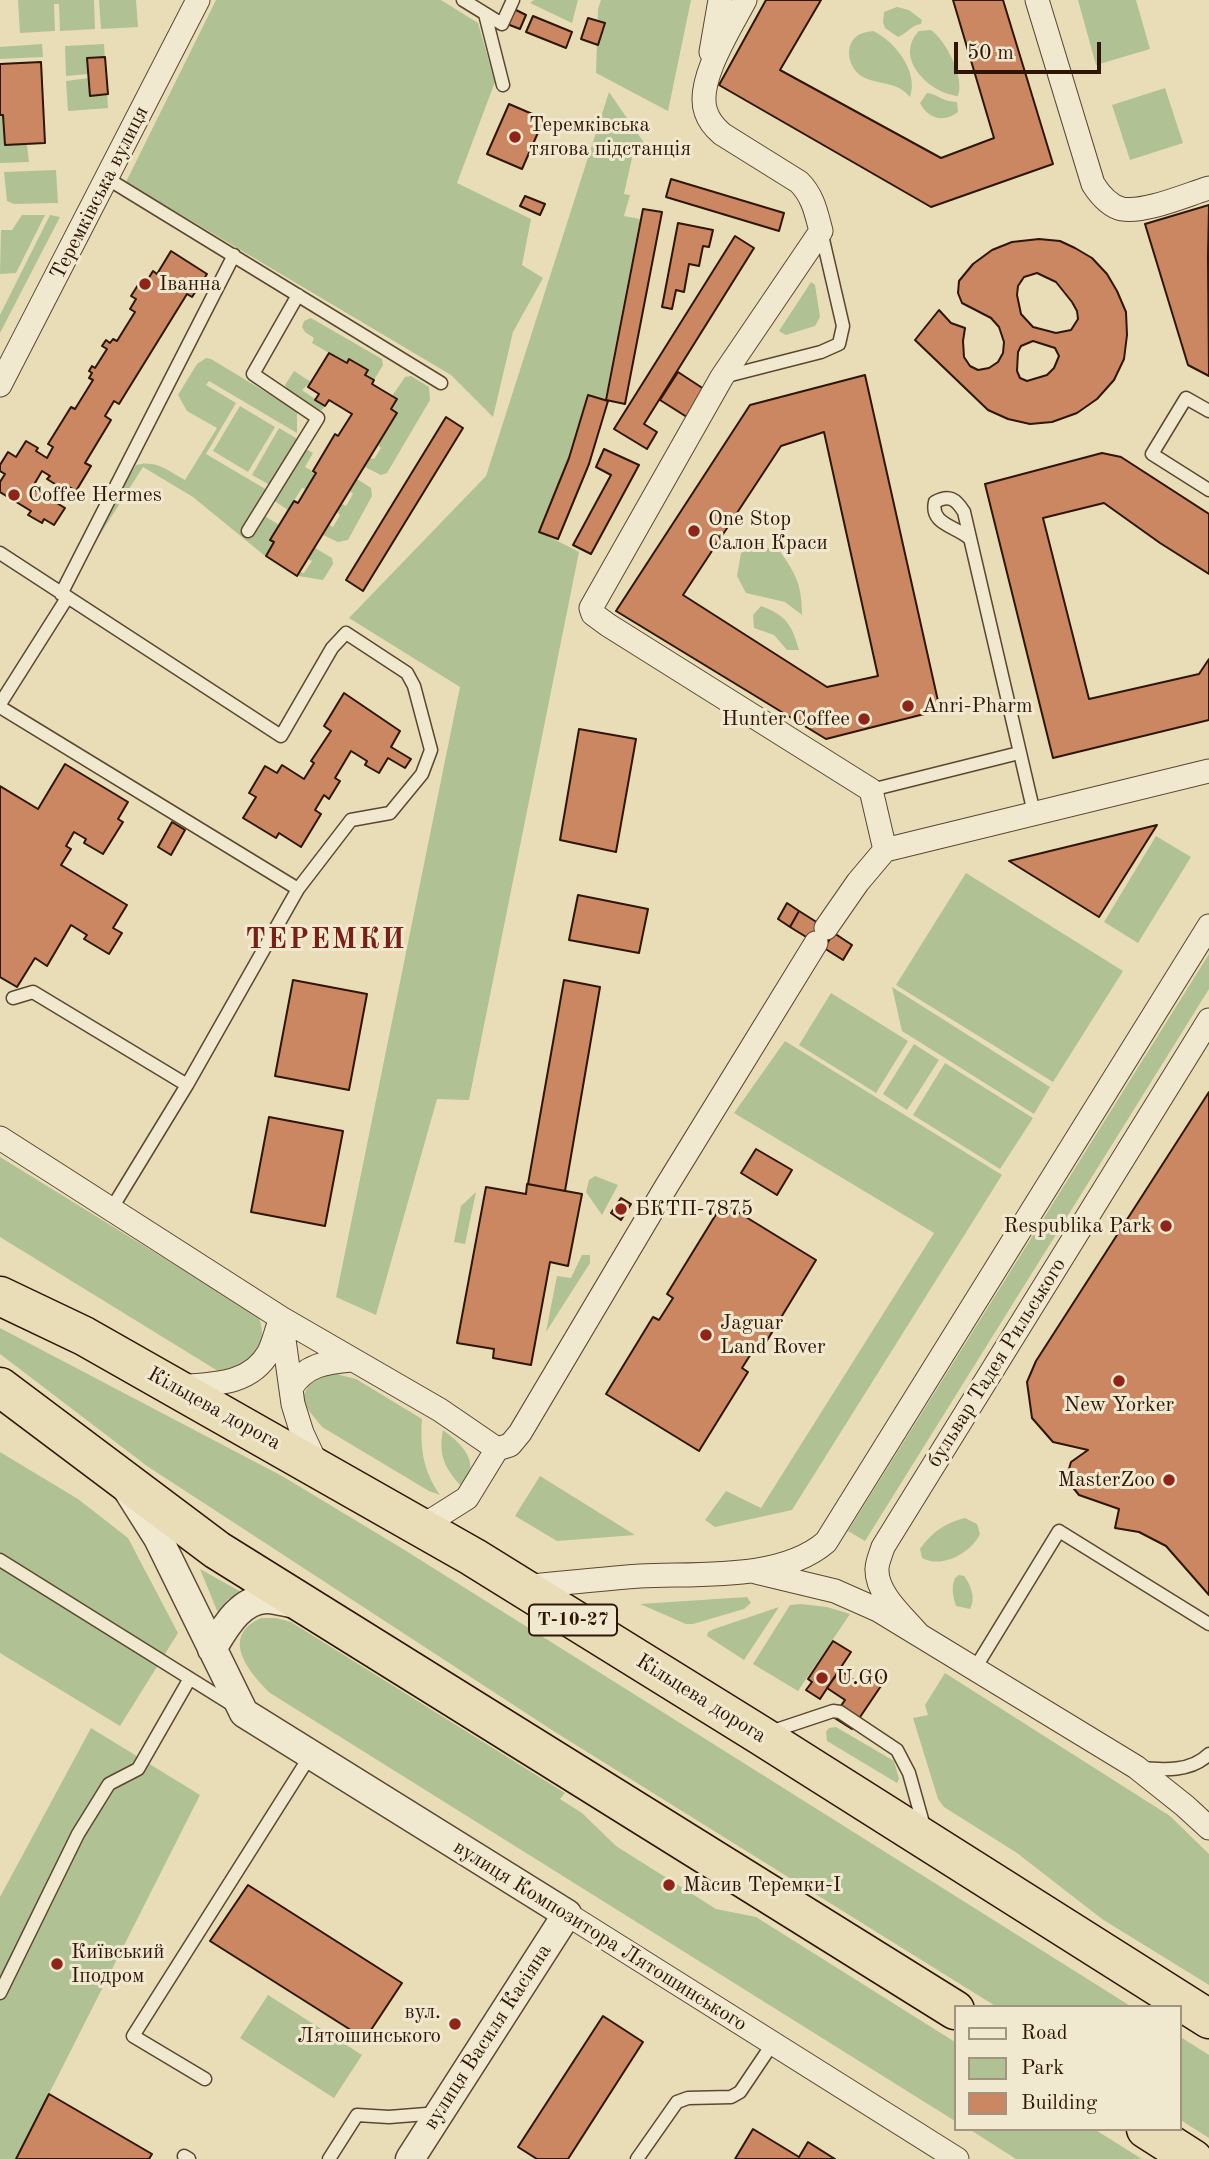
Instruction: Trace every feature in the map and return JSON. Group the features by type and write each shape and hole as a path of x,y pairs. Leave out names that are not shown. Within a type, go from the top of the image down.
{"highway":[{"path":"0,1273 85,1336"},
{"name":"Кільцева дорога","path":"0,1296 85,1336 421,1527 760,1735 1209,2019"},
{"path":"0,1387 217,1550 954,2009"},
{"path":"0,1405 55,1428"},
{"path":"1149,2131 1193,2159"}],"street":[{"name":"Теремківська вулиця","path":"0,385 198,0"},
{"path":"720,0 704,92 705,111 722,134 807,189 812,197 821,231 722,377 591,608 599,620 871,790 885,850"},
{"path":"707,78 745,0"},
{"path":"1037,0 1093,184 1103,199 1121,209 1141,208 1209,188"},
{"path":"421,1527 467,1498 497,1449 510,1445 520,1433 666,1187 821,935 858,882 885,850 1209,771"},
{"path":"521,1587 599,1579 751,1571 803,1558 826,1542 1209,926"},
{"name":"бульвар Тадея Рильського","path":"919,1635 885,1594 879,1582 877,1569 883,1547 1209,1020"},
{"path":"0,1138 281,1318 440,1410 497,1449"},
{"path":"175,1387 218,1384 239,1379 257,1368 269,1351 281,1318"},
{"path":"281,1318 291,1388 302,1433 319,1468"},
{"path":"291,1388 298,1377 309,1368 326,1362 352,1360"},
{"path":"122,1480 158,1538 244,1713"},
{"path":"751,1571 845,1594 878,1610 1136,1767 1209,1828"},
{"path":"212,1649 229,1621 241,1609 266,1599 308,1606"},
{"name":"вулиця Композитора Лятошинського","path":"244,1713 957,2159"},
{"name":"вулиця Василя Касіяна","path":"410,2159 567,1914"}],"lane":[{"path":"463,0 502,24 513,0"},
{"path":"485,14 503,85"},
{"path":"108,178 234,255 250,268 441,383"},
{"path":"722,377 821,352 839,344 843,326 821,231"},
{"path":"234,255 64,596 0,705 298,889"},
{"path":"248,531 318,418 253,374 298,295"},
{"path":"1209,411 1186,398 1152,454 1209,490"},
{"path":"969,538 1034,813"},
{"path":"0,553 281,736 332,648 345,633 407,673 414,686 431,750 422,774 390,813 352,820 298,889 187,1084 112,1208"},
{"path":"871,790 1019,753"},
{"path":"13,998 33,992 187,1084"},
{"path":"974,1670 1059,1531 1209,1624"},
{"name":"вулиця Композитора Лятошинського","path":"0,1560 244,1713"},
{"path":"0,1993 78,1834 109,1784 138,1769 188,1680"},
{"path":"760,1735 833,1711 840,1712 897,1750 909,1773 925,1831 933,1846"},
{"path":"1136,1767 1181,1768 1193,1765 1209,1754"},
{"path":"205,2079 134,2036 310,1755"},
{"path":"637,2159 677,2102 688,2098 731,2097 740,2092 773,2043"},
{"path":"329,2159 357,2115 388,2117 439,2112"}],"green space":[{"path":"18,0 94,0 95,29 60,31 59,4 54,4 55,31 20,33"},
{"path":"99,0 136,0 138,27 101,29"},
{"path":"216,0 441,0 478,23 495,82 457,183 531,219 522,265 543,278 513,332 493,417 451,375 126,182"},
{"path":"534,0 578,0 572,23 530,3"},
{"path":"601,0 691,0 668,111 596,73 598,9"},
{"path":"1078,0 1136,0 1150,49 1096,65"},
{"path":"897,7 909,10 922,20 921,24 898,37 885,28 883,22 884,12"},
{"path":"931,30 943,42 953,60 959,79 958,96 926,81 912,63 912,41 919,31"},
{"path":"873,31 889,42 903,58 911,78 910,97 895,86 865,78 853,67 849,56 850,45 860,34"},
{"path":"42,44 43,57 0,59 0,47"},
{"path":"104,44 108,108 68,111 66,81 89,78 88,74 66,76 65,46"},
{"path":"1165,88 1183,143 1130,160 1112,105"},
{"path":"609,92 651,153 634,149 624,194 630,195 624,216 640,219 605,399 588,395 569,458 538,531 579,552 469,1100 437,1099 376,1315 336,1297 460,687 349,618 486,476"},
{"path":"927,93 957,102 958,112 942,118 927,113 920,103"},
{"path":"0,115 3,115 5,145 27,145 29,162 0,163"},
{"path":"56,170 58,203 14,204 7,201 4,172"},
{"path":"22,215 45,215 16,273 0,274 1,230 12,230"},
{"path":"50,215 60,217 0,333 0,315"},
{"path":"811,282 815,285 820,317 815,326 786,335 779,331"},
{"path":"311,318 382,359 383,365 374,380 365,375 368,370 349,359 346,363 312,343 314,338 302,327 304,321"},
{"path":"206,358 297,411 297,433 209,381 206,385 236,403 206,454 267,490 263,515 279,525 271,539 274,542 265,556 193,497 143,467 75,574 118,495 122,496 126,489 123,487 136,465 156,465 185,480 217,428 187,411 178,395 197,364"},
{"path":"294,371 311,382 302,390 325,406 322,410 300,402 287,389 285,385"},
{"path":"411,376 429,387 430,400 387,473 381,475 365,467 381,448 378,445 397,413 392,409 397,399 392,396 405,377"},
{"path":"240,406 275,427 248,472 213,451"},
{"path":"279,428 297,441 270,485 252,475"},
{"path":"304,448 313,453 305,467 316,473 306,489 302,488 288,510 273,500"},
{"path":"357,479 371,488 372,496 348,540 338,542 323,535 329,525 333,527 340,515 337,512 342,504 346,506"},
{"path":"756,546 779,550 785,558 799,588 802,615 785,602 746,593 737,576 741,553"},
{"path":"315,548 332,558 333,564 323,580 298,576 300,572 304,573 312,561 308,559"},
{"path":"761,606 787,622 799,650 787,650 774,635 754,628 753,615"},
{"path":"1156,836 1191,857 1138,943 1104,922"},
{"path":"966,873 1123,971 1053,1082 896,985"},
{"path":"1209,954 1209,989 865,1541 848,1531"},
{"path":"892,987 1050,1087 1034,1114 902,1031"},
{"path":"831,993 908,1041 876,1093 799,1045"},
{"path":"785,1041 1002,1175 792,1510 715,1527 705,1520 726,1491 761,1508 934,1233 734,1113"},
{"path":"914,1044 939,1060 907,1110 883,1094"},
{"path":"945,1063 1033,1118 1000,1169 913,1115"},
{"path":"0,1157 258,1316 262,1332 255,1356 243,1367 218,1371 0,1237"},
{"path":"595,1176 618,1185 602,1215 586,1192 589,1180"},
{"path":"476,1192 465,1244 454,1242 461,1206"},
{"path":"582,1255 590,1255 590,1263 546,1332 557,1276 571,1278"},
{"path":"0,1328 282,1476 403,1549 1129,2005 994,2005 555,1732 147,1466 0,1354"},
{"path":"336,1374 356,1379 422,1419 424,1459 440,1495 322,1427 302,1402 313,1382"},
{"path":"443,1430 462,1448 469,1459 470,1474 462,1487 444,1461 441,1447"},
{"path":"0,1452 78,1499 128,1538 178,1633 120,1726 0,1653"},
{"path":"540,1476 635,1535 557,1541 515,1516"},
{"path":"965,1518 977,1524 980,1534 970,1547 947,1560 938,1562 922,1558 920,1549 934,1533"},
{"path":"200,1569 243,1593 228,1599 218,1613"},
{"path":"959,1575 964,1576 971,1587 973,1600 970,1609 956,1606 953,1585"},
{"path":"747,1597 751,1603 744,1609 693,1624 686,1624 640,1604"},
{"path":"790,1605 827,1607 850,1614 798,1691 753,1664"},
{"path":"779,1607 744,1660 707,1636 708,1632 714,1629"},
{"path":"261,1618 291,1622 565,1793 560,1799 582,1813 616,1846 716,1909 756,1917 954,2041 954,2120 270,1693 254,1675 242,1655 242,1635 248,1626"},
{"path":"945,1673 1170,1816 1209,1854 1209,1985 1102,1919 1017,1853 944,1807 938,1799 913,1718 928,1715 925,1705"},
{"path":"836,1727 894,1761 899,1779 897,1783 827,1741 826,1732 829,1728"},
{"name":"Київський Іподром","path":"91,1728 200,1795 16,2159 0,2159 0,1897"},
{"path":"268,1995 362,2055 334,2098 240,2038"},
{"path":"1181,2037 1209,2055 1209,2138 1181,2120"},
{"path":"972,2131 1097,2131 1142,2159 1016,2159"}],"building":[{"path":"766,0 821,0 780,70 941,158 994,138 953,0 1003,0 1053,164 931,207 719,85"},
{"path":"514,9 526,15 520,29 507,24"},
{"path":"533,16 572,32 566,48 526,32"},
{"path":"588,18 605,23 598,45 581,39"},
{"path":"105,57 108,94 90,96 87,58"},
{"path":"41,62 45,143 5,145 3,115 0,115 0,64"},
{"name":"Теремківська тягова підстанція","path":"509,104 544,119 522,169 487,154"},
{"path":"671,179 784,213 779,231 666,197"},
{"path":"525,196 545,204 540,215 520,206"},
{"path":"1209,205 1209,376 1188,365 1145,224"},
{"path":"643,209 662,212 625,404 606,400"},
{"path":"678,223 713,230 709,247 703,246 699,266 689,264 684,292 676,290 672,309 662,307"},
{"path":"735,236 754,248 644,424 657,432 647,449 614,429"},
{"path":"1039,239 1060,241 1092,258 1107,274 1126,312 1124,359 1114,380 1097,399 1077,413 1052,422 1030,424 1008,419 988,410 915,340 939,310 951,323 965,328 964,357 970,366 978,370 989,368 998,362 1003,353 1004,342 999,327 991,318 962,303 958,293 959,281 973,264 992,250 1012,242","holes":["1037,273 1056,282 1072,302 1078,319 1071,330 1056,333 1033,327 1021,314 1018,286 1024,277","1033,341 1055,348 1059,356 1054,368 1047,375 1027,381 1020,378 1017,371 1018,352 1021,346"]},
{"path":"171,251 207,274 192,297 187,294 119,404 114,401 105,416 111,420 85,463 91,466 76,491 68,486 66,491 47,479 50,476 42,471 32,488 65,508 54,525 44,519 42,523 28,515 31,511 0,492 0,482 5,474 0,471 0,465 8,452 16,457 26,441 38,448 36,451 47,458 53,447 48,444 71,407 75,409 93,380 89,378 92,373 89,371 92,366 95,368 107,349 102,346 106,340 110,343 113,339 117,341 135,312 130,309 136,299 131,296 138,285 143,287 153,271 157,274"},
{"path":"329,353 347,363 349,359 368,370 365,375 374,380 372,384 397,399 391,409 397,413 297,576 266,556 274,542 270,540 294,501 298,503 335,434 338,436 352,414 329,400 325,406 315,400 319,394 308,387"},
{"path":"678,372 707,391 690,419 660,400"},
{"path":"865,375 940,710 826,739 616,611 750,405","holes":["824,432 878,676 827,687 683,595 781,446"]},
{"path":"588,395 608,401 589,464 558,539 539,532 569,458"},
{"path":"446,417 463,428 363,591 346,580"},
{"path":"604,449 639,465 591,554 573,545 611,475 596,467"},
{"path":"1102,453 1121,457 1209,514 1209,574 1104,503 1043,518 1089,699 1199,674 1209,659 1209,720 1053,758 985,484"},
{"path":"344,693 400,731 391,747 411,759 405,768 388,758 379,773 365,765 367,761 351,751 335,778 340,781 329,799 324,795 315,810 321,814 301,847 279,833 276,838 243,818 256,797 249,793 265,766 277,773 282,765 304,779 314,763 311,761 331,731 324,726"},
{"path":"579,729 636,739 616,852 560,840"},
{"path":"65,764 128,802 118,819 123,822 103,854 84,843 86,839 74,832 66,846 71,849 61,865 127,905 113,928 122,933 109,954 84,939 87,935 71,925 47,966 35,958 17,987 0,977 0,786 38,809"},
{"path":"172,822 185,830 171,855 158,847"},
{"path":"1157,825 1099,917 1009,861"},
{"path":"578,895 648,909 639,953 569,940"},
{"path":"787,903 799,911 790,927 778,919"},
{"path":"799,911 834,933 824,948 790,927"},
{"path":"834,933 852,945 843,960 824,948"},
{"path":"293,980 367,994 349,1090 275,1076"},
{"path":"564,980 600,987 565,1191 528,1184"},
{"name":"Respublika Park","path":"1209,1092 1209,1595 1166,1546 1139,1532 1115,1528 1119,1509 1079,1495 1066,1479 1071,1462 1088,1450 1053,1442 1032,1418 1027,1382 1036,1361"},
{"path":"269,1117 343,1131 325,1226 251,1212"},
{"path":"756,1149 792,1170 777,1195 741,1173"},
{"path":"527,1184 582,1194 568,1266 550,1262 531,1365 493,1358 494,1349 457,1343 486,1187 526,1194"},
{"name":"БКТП-7875","path":"621,1198 631,1204 621,1220 611,1213"},
{"name":"Jaguar Land Rover","path":"723,1203 816,1260 760,1352 754,1349 742,1368 748,1372 699,1451 606,1394 653,1317 659,1320 673,1298 667,1294"},
{"path":"833,1641 851,1652 820,1699 806,1690 812,1682 808,1679"},
{"path":"866,1668 885,1680 852,1729 833,1717 845,1700 827,1688 840,1670 857,1682"},
{"path":"248,1885 402,1983 365,2039 210,1941"},
{"path":"603,2016 643,2042 568,2159 537,2159 518,2147"},
{"path":"49,2094 152,2154 149,2159 16,2159"},
{"path":"753,2129 799,2157 808,2142 835,2159 735,2159"}],"place":[{"name":"Теремківська тягова підстанція","path":"515,137"},
{"name":"Іванна","path":"145,284"},
{"name":"Coffee Hermes","path":"14,495"},
{"name":"One Stop Салон Краси","path":"694,531"},
{"name":"Anri-Pharm","path":"908,706"},
{"name":"Hunter Coffee","path":"864,719"},
{"name":"БКТП-7875","path":"621,1209"},
{"name":"Respublika Park","path":"1166,1226"},
{"name":"Jaguar Land Rover","path":"706,1335"},
{"name":"New Yorker","path":"1119,1381"},
{"name":"MasterZoo","path":"1169,1480"},
{"name":"U.GO","path":"822,1678"},
{"name":"Масив Теремки-I","path":"669,1885"},
{"name":"Київський Іподром","path":"57,1964"},
{"name":"вул. Лятошинського","path":"455,2024"}],"district":[{"name":"ТЕРЕМКИ","path":"326,941"}]}
